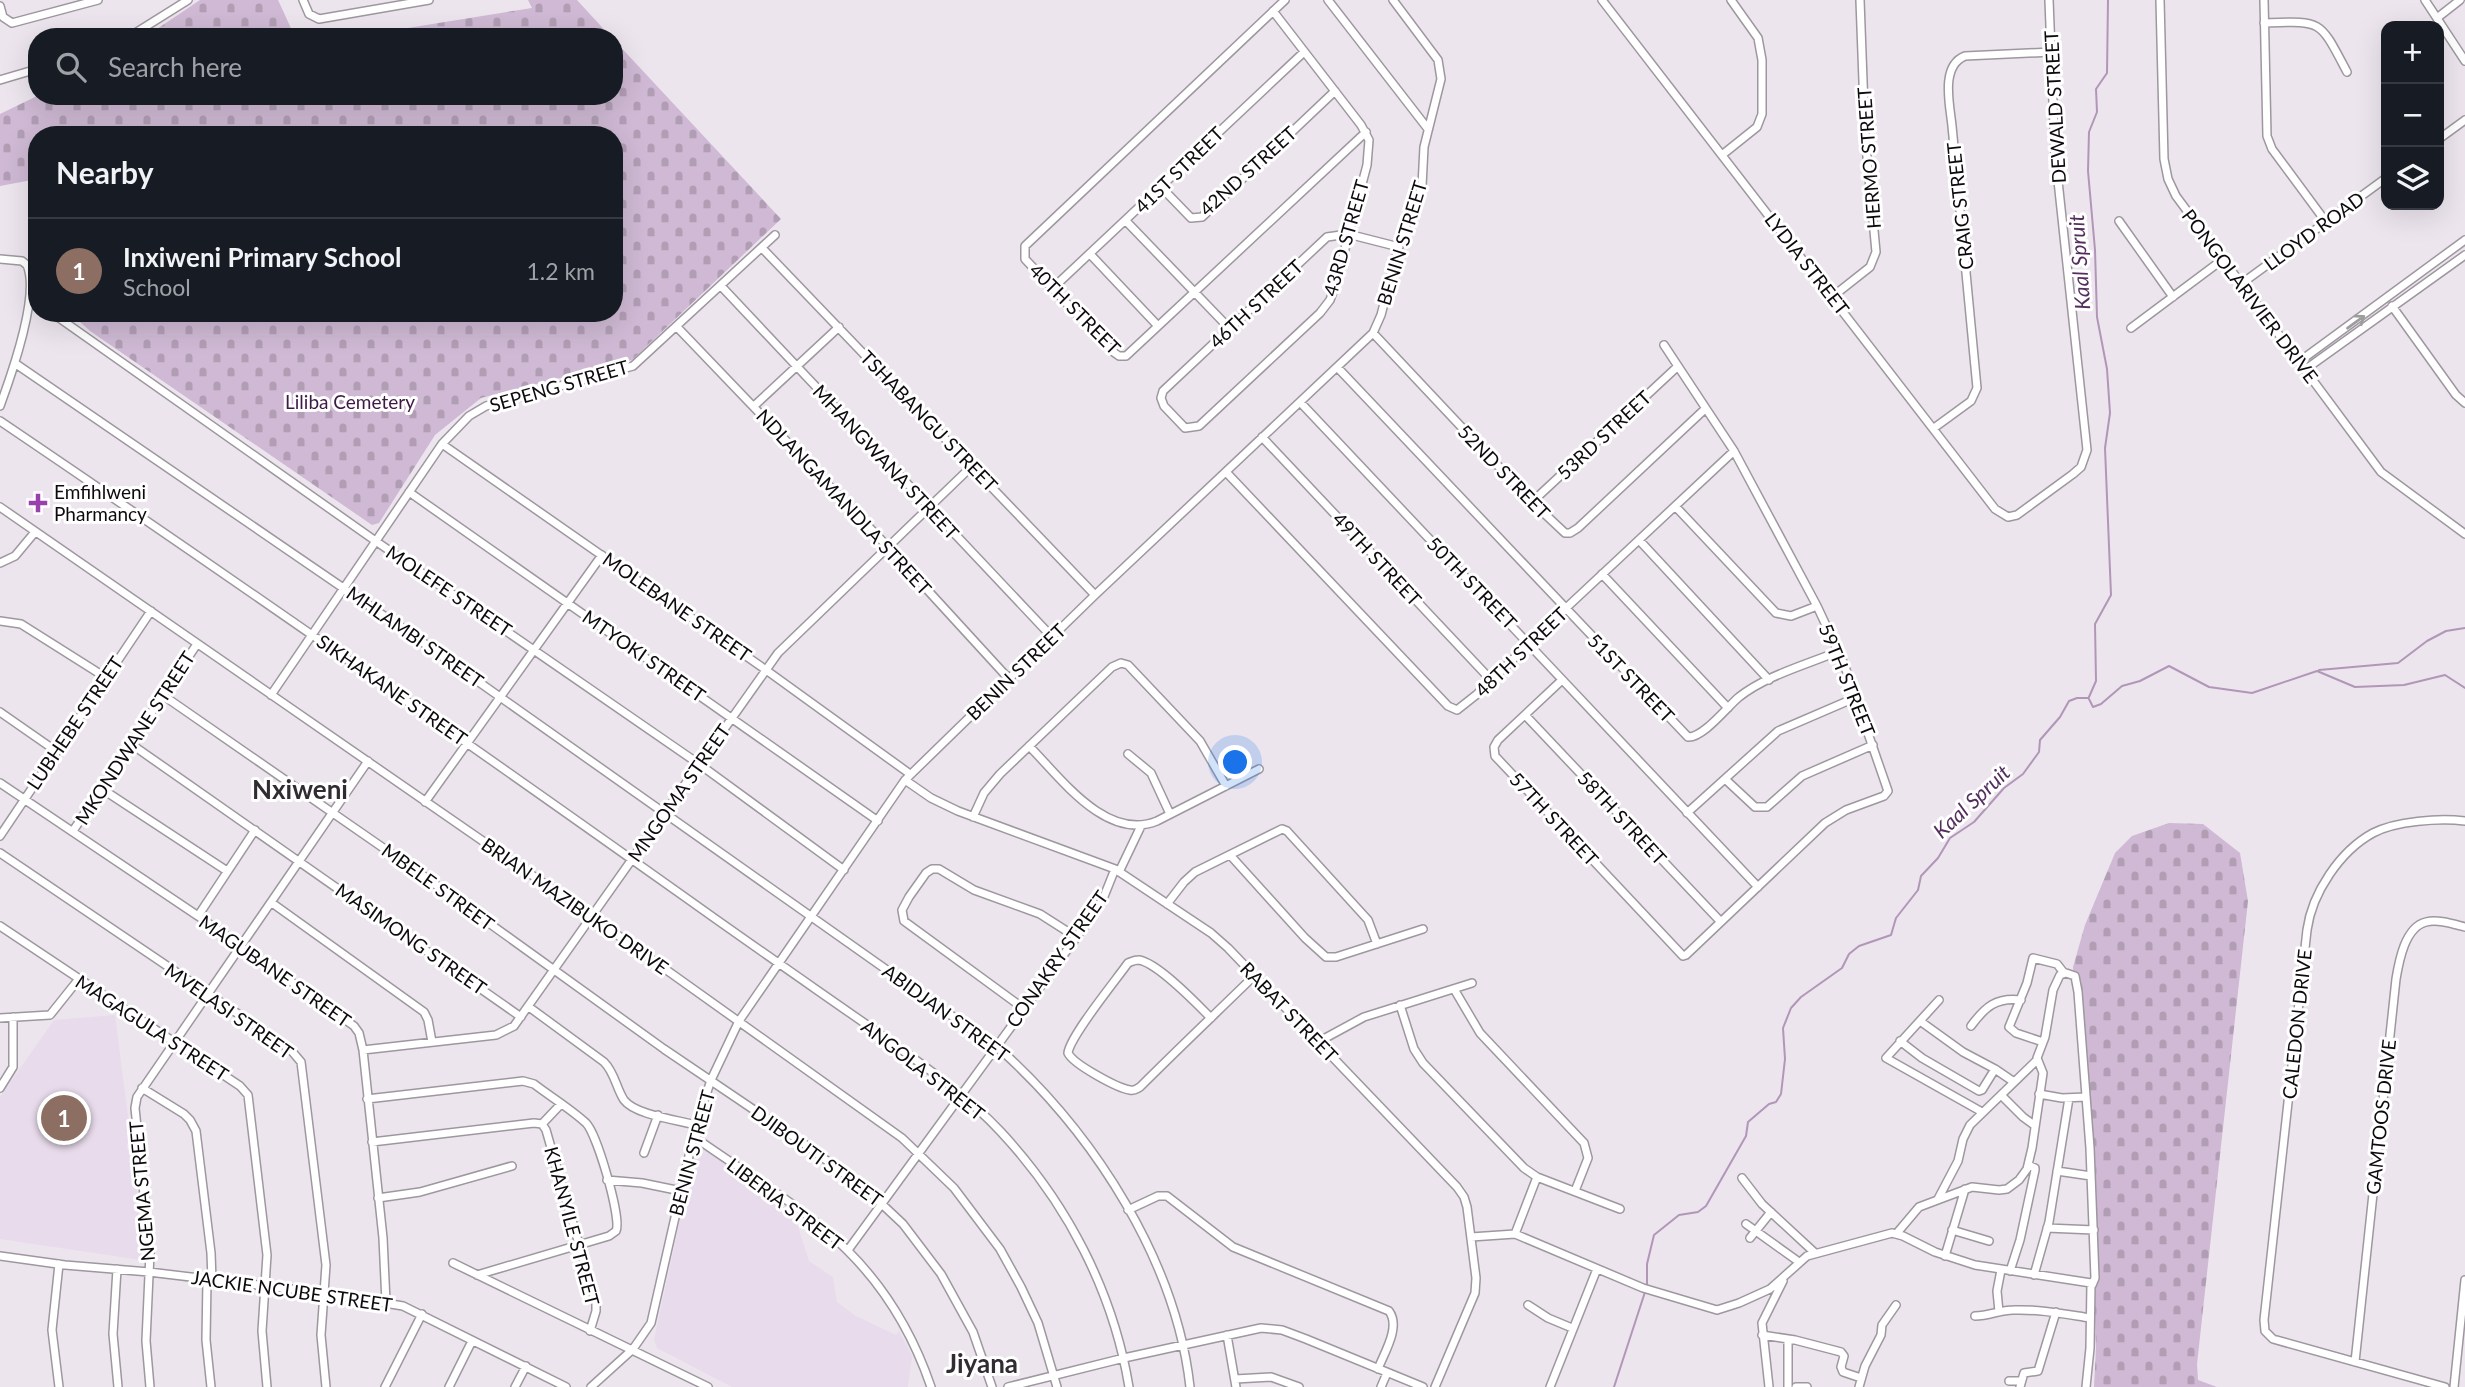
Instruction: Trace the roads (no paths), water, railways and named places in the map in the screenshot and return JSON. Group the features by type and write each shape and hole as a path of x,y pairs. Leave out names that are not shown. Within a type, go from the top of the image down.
{"street":[{"path":"0,6 3,17 12,23 98,0"},
{"path":"143,28 188,0"},
{"path":"303,0 309,13 319,19 424,1"},
{"path":"361,0 366,10"},
{"name":"40TH STREET","path":"1285,0 1025,246 1025,259 1119,356 1130,354 1366,132"},
{"path":"1328,0 1428,129"},
{"name":"BENIN STREET","path":"591,1387 633,1349 652,1323 696,1125 711,1080 739,1021 908,777 1095,595 1373,333 1381,315 1398,247 1422,187 1424,147 1439,87 1440,65 1394,0"},
{"name":"LYDIA STREET","path":"1602,0 1995,509 2004,516 2017,515"},
{"path":"1722,155 1757,127 1762,114 1762,60 1758,38 1731,0"},
{"name":"HERMO STREET","path":"1832,297 1870,267 1876,252 1864,135 1860,0"},
{"name":"DEWALD STREET","path":"2017,515 2081,467 2087,450 2055,153 2049,0"},
{"name":"PONGOLARIVIER DRIVE","path":"2160,0 2163,143 2166,171 2176,196 2381,472 2465,534"},
{"path":"2264,0 2266,126 2269,142 2326,222"},
{"path":"2425,0 2465,61"},
{"path":"2437,18 2460,0"},
{"path":"1273,11 1366,132"},
{"path":"2264,23 2307,22 2317,25 2327,36 2347,72"},
{"name":"41ST STREET","path":"1053,288 1304,52"},
{"name":"CRAIG STREET","path":"1934,428 1971,401 1977,388 1952,126 1952,67 1957,60 1965,56 2051,52"},
{"path":"0,80 28,72"},
{"name":"42ND STREET","path":"1161,187 1191,218 1202,217 1335,91"},
{"path":"2444,135 2465,120"},
{"name":"43RD STREET","path":"1183,427 1189,429 1199,426 1325,307 1333,292 1369,155 1366,132"},
{"name":"LLOYD ROAD","path":"2241,284 2381,181"},
{"path":"1126,221 1230,329"},
{"path":"2119,221 2173,297"},
{"name":"SEPENG STREET","path":"271,695 442,444 469,416 486,406 633,366 775,234"},
{"path":"1348,234 1398,247"},
{"name":"46TH STREET","path":"1183,427 1164,406 1161,394 1324,239 1332,235 1348,234"},
{"path":"2300,361 2465,241"},
{"name":"TSHABANGU STREET","path":"762,248 1095,595"},
{"path":"1090,254 1158,326"},
{"path":"2306,369 2465,255"},
{"path":"0,259 22,261 28,267"},
{"path":"2131,328 2222,260"},
{"name":"MHANGWANA STREET","path":"721,286 1052,637"},
{"path":"2386,300 2456,395 2465,403"},
{"path":"0,406 16,364 28,319"},
{"name":"MOLEFE STREET","path":"65,322 699,764 844,870"},
{"name":"NDLANGAMANDLA STREET","path":"677,327 889,548 1009,679"},
{"path":"754,406 839,327"},
{"name":"52ND STREET","path":"1373,333 1561,531 1574,532 1705,409"},
{"name":"59TH STREET","path":"1664,345 1734,451 1839,651 1889,789 1887,794 1846,810 1825,822 1686,955"},
{"name":"MHLAMBI STREET","path":"16,364 500,696 812,915"},
{"name":"51ST STREET","path":"1337,367 1688,737 1698,735 1748,691 1839,651"},
{"name":"53RD STREET","path":"1532,502 1677,367"},
{"name":"50TH STREET","path":"1300,402 1758,887"},
{"name":"SIKHAKANE STREET","path":"0,421 313,634 780,963"},
{"name":"49TH STREET","path":"1262,438 1492,681"},
{"name":"MOLEBANE STREET","path":"442,444 766,670 908,777"},
{"name":"48TH STREET","path":"1226,472 1451,709 1461,709 1734,451"},
{"name":"MNGOMA STREET","path":"363,1049 502,1033 514,1026 766,670 792,639 972,466"},
{"name":"MTYOKI STREET","path":"409,492 878,821"},
{"name":"BRIAN MAZIBUKO DRIVE","path":"0,507 368,761 888,1127 919,1153 968,1203 1000,1249 1038,1323 1057,1387"},
{"path":"1676,507 1776,613 1791,616 1816,606"},
{"path":"0,563 15,556 35,532"},
{"path":"1639,540 1769,680"},
{"path":"425,802 602,555"},
{"path":"1602,574 1728,708"},
{"name":"LUBHEBE STREET","path":"0,836 150,611"},
{"path":"0,621 15,622 30,629 105,677"},
{"name":"MKONDWANE STREET","path":"73,831 197,644"},
{"path":"973,817 988,788 1112,667 1121,663 1128,665 1200,741 1226,786"},
{"name":"57TH STREET","path":"1562,680 1498,740 1494,747 1495,756 1681,954 1686,955"},
{"name":"MBELE STREET","path":"164,696 711,1080"},
{"path":"1687,813 1778,731 1857,697"},
{"path":"0,712 56,751"},
{"name":"58TH STREET","path":"1525,715 1720,921"},
{"name":"MASIMONG STREET","path":"131,744 522,1017"},
{"path":"1725,779 1755,807 1767,807 1802,776 1873,745"},
{"path":"1029,746 1088,807 1106,816 1141,826 1259,769"},
{"path":"1128,754 1151,773 1170,814"},
{"name":"NGEMA STREET","path":"150,1387 146,1348 150,1253 135,1108 137,1097 368,761"},
{"name":"RABAT STREET","path":"908,777 931,798 973,817 1117,870 1219,940 1461,1192 1467,1207 1476,1278 1475,1293 1435,1387"},
{"name":"MAGUBANE STREET","path":"0,783 348,1020 359,1033 363,1049 378,1198 386,1302"},
{"path":"102,789 227,871"},
{"name":"CALEDON DRIVE","path":"2355,1362 2279,1341 2268,1336 2265,1331 2264,1320 2307,930 2315,901 2345,858 2362,840 2376,831 2432,820 2465,821"},
{"name":"CONAKRY STREET","path":"848,1250 1103,899 1141,826"},
{"path":"198,916 255,830"},
{"path":"1167,904 1190,876 1277,830 1287,831 1359,909 1372,926 1377,944"},
{"name":"MVELASI STREET","path":"0,853 290,1049 301,1062 324,1245 326,1276 321,1335 326,1387"},
{"path":"1230,855 1254,884 1326,957 1336,957 1423,929"},
{"path":"1023,1008 904,921 901,914 903,907 926,873 939,869 974,890 1040,914 1076,937"},
{"path":"272,903 424,1012 432,1042"},
{"name":"ABIDJAN STREET","path":"812,915 996,1046 1064,1115 1094,1155 1128,1210 1158,1272 1184,1346 1190,1387"},
{"name":"GAMTOOS DRIVE","path":"2355,1362 2401,954 2413,932 2422,923 2437,921 2465,927"},
{"name":"MAGAGULA STREET","path":"0,926 240,1086 248,1095 267,1255 265,1286"},
{"path":"2043,1042 2009,1028 2021,1000 2033,958 2057,964 2064,973"},
{"path":"1211,1018 1176,984 1146,963 1135,960 1128,964 1070,1043 1068,1053 1071,1059 1087,1069 1119,1086 1134,1090 1140,1087 1211,1018 1254,976"},
{"name":"ANGOLA STREET","path":"780,963 961,1095 1000,1131 1031,1167 1071,1226 1101,1288 1124,1358 1129,1387"},
{"path":"1938,1199 1958,1161 1965,1133 1982,1112 2037,1060 2058,976 2071,974 2076,978 2094,1230 2095,1278 2092,1285 2086,1387"},
{"path":"0,1018 47,1016 54,1013 78,980"},
{"path":"1318,1042 1349,1024 1472,983"},
{"path":"1454,989 1480,1033 1584,1143 1588,1153 1587,1163 1575,1191"},
{"path":"1971,1026 1991,1004 2006,999 2021,1000"},
{"path":"1939,1000 1886,1058 1982,1112"},
{"path":"1400,1005 1414,1049 1423,1063 1518,1162 1537,1177 1620,1209"},
{"path":"529,1007 604,1062 612,1070 623,1099 629,1105 696,1125"},
{"path":"0,1088 4,1077 13,1067 13,1017"},
{"path":"1920,1021 1963,1052 2014,1082"},
{"path":"1900,1041 1922,1058 1979,1091 1995,1069"},
{"path":"1897,1233 1917,1208 1975,1186 2007,1189 2019,1180 2028,1165 2032,1148 2043,1070 2037,1060"},
{"path":"368,1099 516,1080 534,1084 590,1128 607,1180 618,1222 617,1229 609,1236 477,1275"},
{"name":"DJIBOUTI STREET","path":"711,1080 819,1154 883,1203 916,1239 951,1290 973,1332 992,1387"},
{"path":"142,1088 184,1114 196,1131 211,1253 205,1340 211,1387"},
{"path":"2039,1094 2086,1097"},
{"path":"2001,1095 2034,1125"},
{"path":"2034,1275 2048,1228 2069,1098"},
{"path":"542,1124 561,1104"},
{"path":"644,1153 658,1115"},
{"name":"KHANYILE STREET","path":"372,1142 542,1124 596,1303 590,1331"},
{"name":"LIBERIA STREET","path":"693,1136 788,1203 848,1250 882,1291 905,1326 931,1387"},
{"path":"2010,1271 2035,1171 2035,1168 2028,1165"},
{"path":"378,1198 420,1192 512,1166"},
{"path":"2057,1171 2091,1176"},
{"path":"1515,1234 1537,1177"},
{"path":"1742,1178 1771,1212 1815,1253"},
{"path":"607,1180 642,1183 681,1191"},
{"path":"1945,1256 1961,1210 1965,1189"},
{"path":"1128,1210 1158,1196 1167,1196 1218,1238 1241,1251 1389,1311 1394,1325 1378,1369"},
{"path":"1752,1235 1771,1212"},
{"path":"1746,1224 1752,1235 1799,1262"},
{"path":"2048,1228 2094,1230"},
{"path":"1952,1230 1989,1241"},
{"path":"1769,1387 1762,1335 1763,1318 1785,1278 1799,1262 1815,1253 1897,1233 1945,1256 2001,1270 2088,1282 2092,1285"},
{"path":"1471,1237 1515,1234 1643,1288 1717,1310 1758,1295 1785,1278"},
{"path":"0,1256 0,1262"},
{"name":"JACKIE NCUBE STREET","path":"0,1256 386,1302 422,1314 565,1387"},
{"path":"453,1263 708,1387"},
{"path":"59,1264 52,1330 59,1387"},
{"path":"117,1269 113,1334 118,1387"},
{"path":"1549,1387 1597,1269"},
{"path":"1999,1312 1997,1291 2001,1270"},
{"path":"2454,1387 2465,1280"},
{"path":"265,1286 261,1331 267,1387"},
{"path":"1528,1305 1542,1315 1572,1328"},
{"path":"1762,1335 1841,1352 1844,1356 1841,1367 1843,1372 1860,1383 1880,1338 1882,1325 1896,1305"},
{"path":"1975,1316 2015,1310 2056,1312 2090,1318"},
{"path":"2009,1381 2021,1384 2025,1372 2038,1371 2056,1312"},
{"path":"385,1387 422,1314"},
{"path":"1008,1387 1261,1328 1282,1330 1423,1387"},
{"path":"1227,1335 1236,1383 1271,1377 1299,1387"},
{"path":"1788,1339 1788,1387"},
{"path":"449,1387 472,1340"},
{"path":"2355,1362 2445,1387"},
{"path":"515,1387 526,1366"},
{"path":"1381,1387 1387,1373"},
{"path":"1796,1387 1807,1387"}],"waterway":[{"name":"Kaal Spruit","path":"2089,697 2096,681 2095,624 2111,595 2105,448 2110,413 2107,369 2097,317 2095,250 2088,171 2089,132 2097,112 2096,89 2107,73 2108,0"},
{"path":"2319,670 2398,663 2427,641 2446,631 2465,628"},
{"path":"2089,699 2093,707 2101,704 2122,686 2140,681 2169,666 2209,687 2252,693 2317,671 2355,687 2404,685 2445,675 2465,688"},
{"name":"Kaal Spruit","path":"1647,1285 1647,1264 1654,1235 1679,1215 1698,1212 1706,1206 1746,1136 1748,1122 1769,1104 1776,1102 1781,1094 1785,1059 1783,1028 1791,1008 1801,997 1842,968 1849,954 1859,946 1891,935 1896,918 1918,890 1921,876 1938,858 1950,838 1974,822 2004,788 2023,774 2039,752 2040,740 2060,717 2069,701 2088,698"},
{"name":"Kaal Spruit","path":"1614,1387 1645,1292"}],"place":[{"name":"Emfihlweni Pharmancy","path":"38,503"},
{"name":"Inxiweni Primary School","path":"64,1118"}],"district":[{"name":"Nxiweni","path":"300,790"},
{"name":"Jiyana","path":"982,1364"}],"park label":[{"name":"Liliba Cemetery","path":"350,402"}]}
